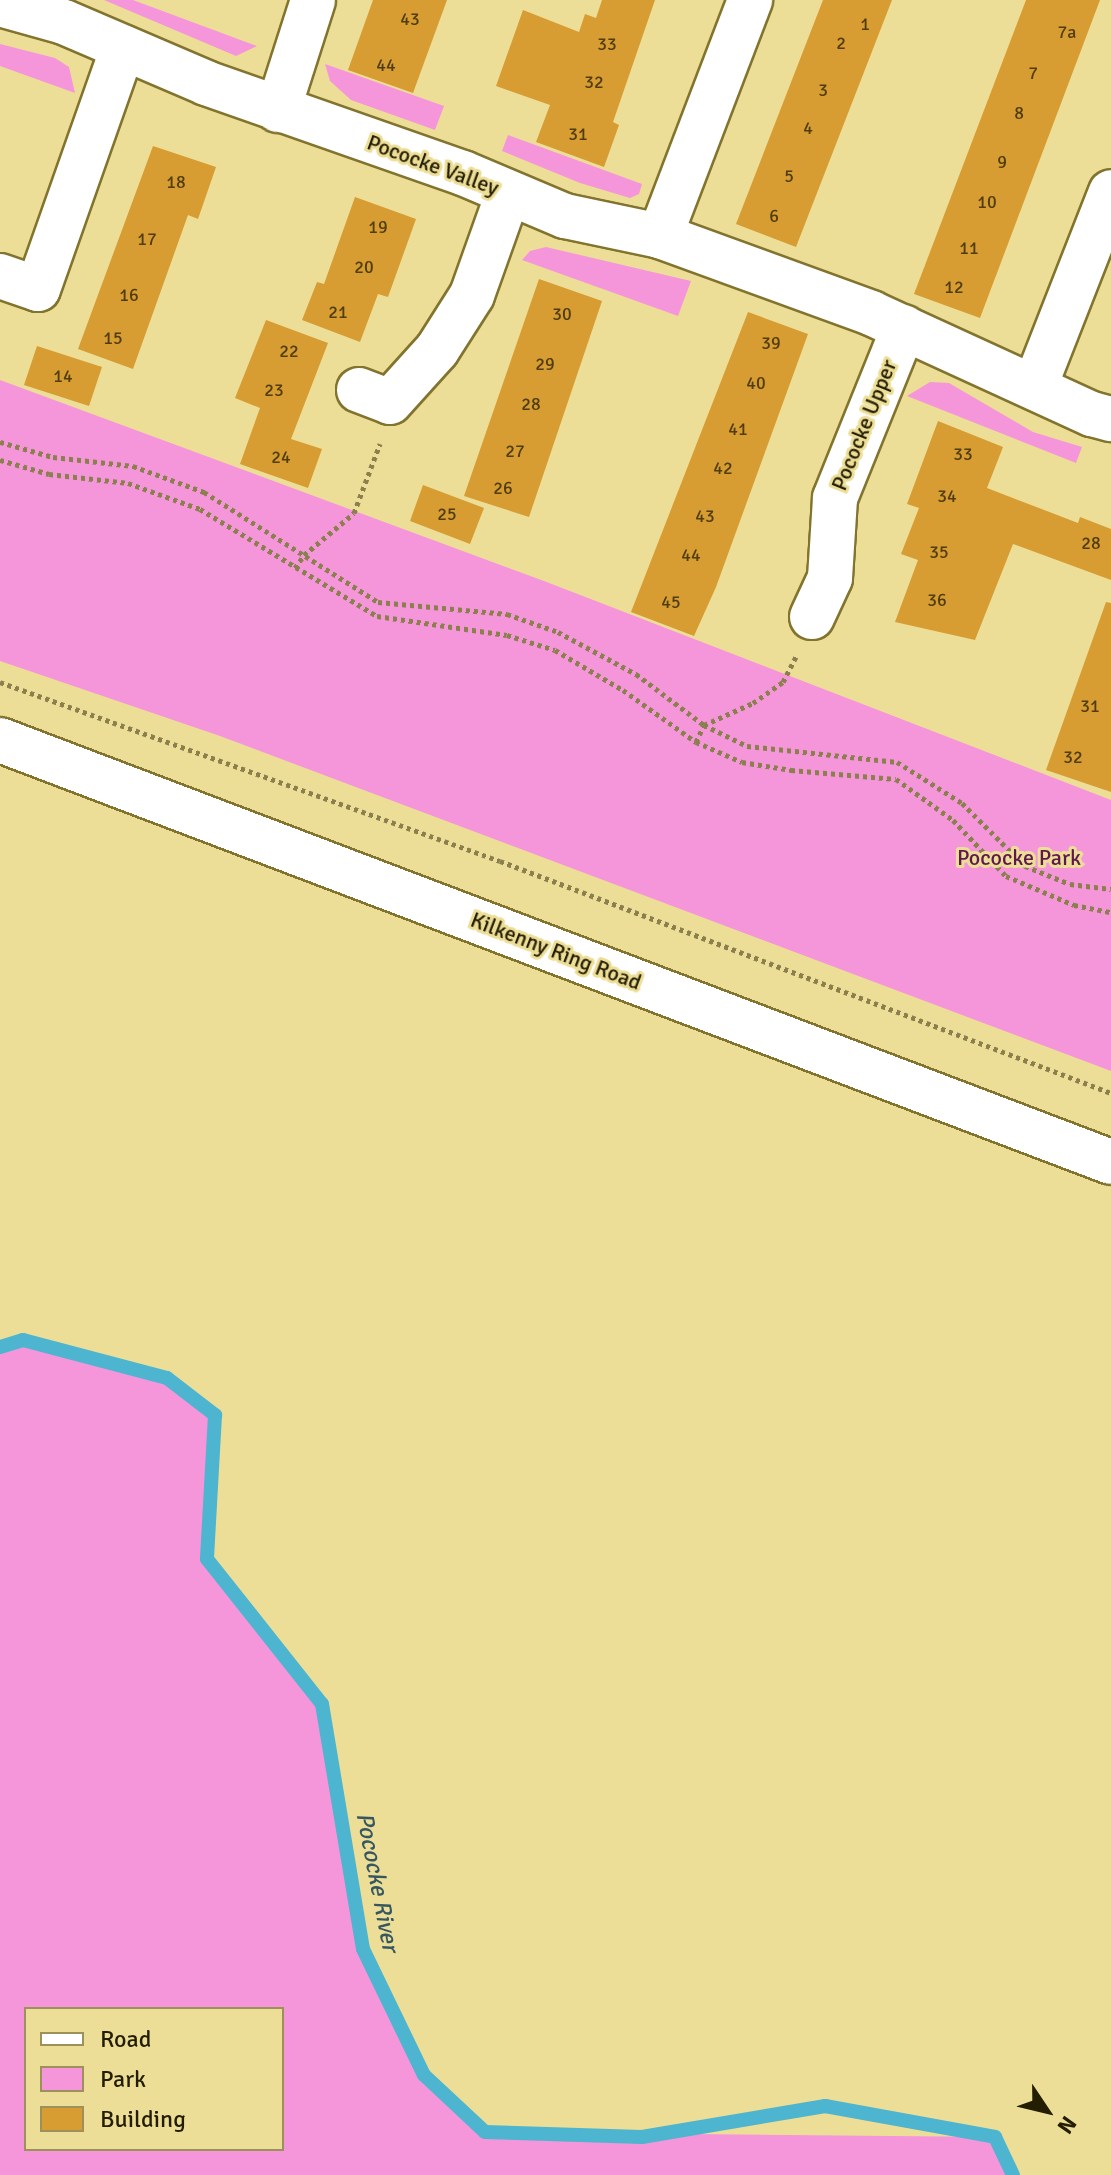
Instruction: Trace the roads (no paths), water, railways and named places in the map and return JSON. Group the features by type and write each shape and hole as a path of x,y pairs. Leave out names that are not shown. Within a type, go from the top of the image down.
{"street":[{"path":"278,110 313,0"},
{"path":"660,236 750,0"},
{"name":"Pococke Valley","path":"0,4 64,22 278,110 407,152 508,194 472,295 437,350 390,402 359,390"},
{"path":"0,276 38,289 123,47"},
{"path":"1035,386 1111,192"},
{"path":"508,194 565,216 660,236 904,327 1092,414 1111,419"},
{"name":"Pococke Upper","path":"807,629 830,578 835,498 904,327"},
{"name":"Kilkenny Ring Road","path":"0,740 1111,1162"}],"waterway":[{"name":"Pococke River","path":"0,1347 23,1340 167,1378 215,1415 207,1559 322,1704 363,1949 424,2075 485,2132 642,2137 825,2106 995,2137 1013,2175"}],"park label":[{"name":"Pococke Park","path":"1019,858"}]}
